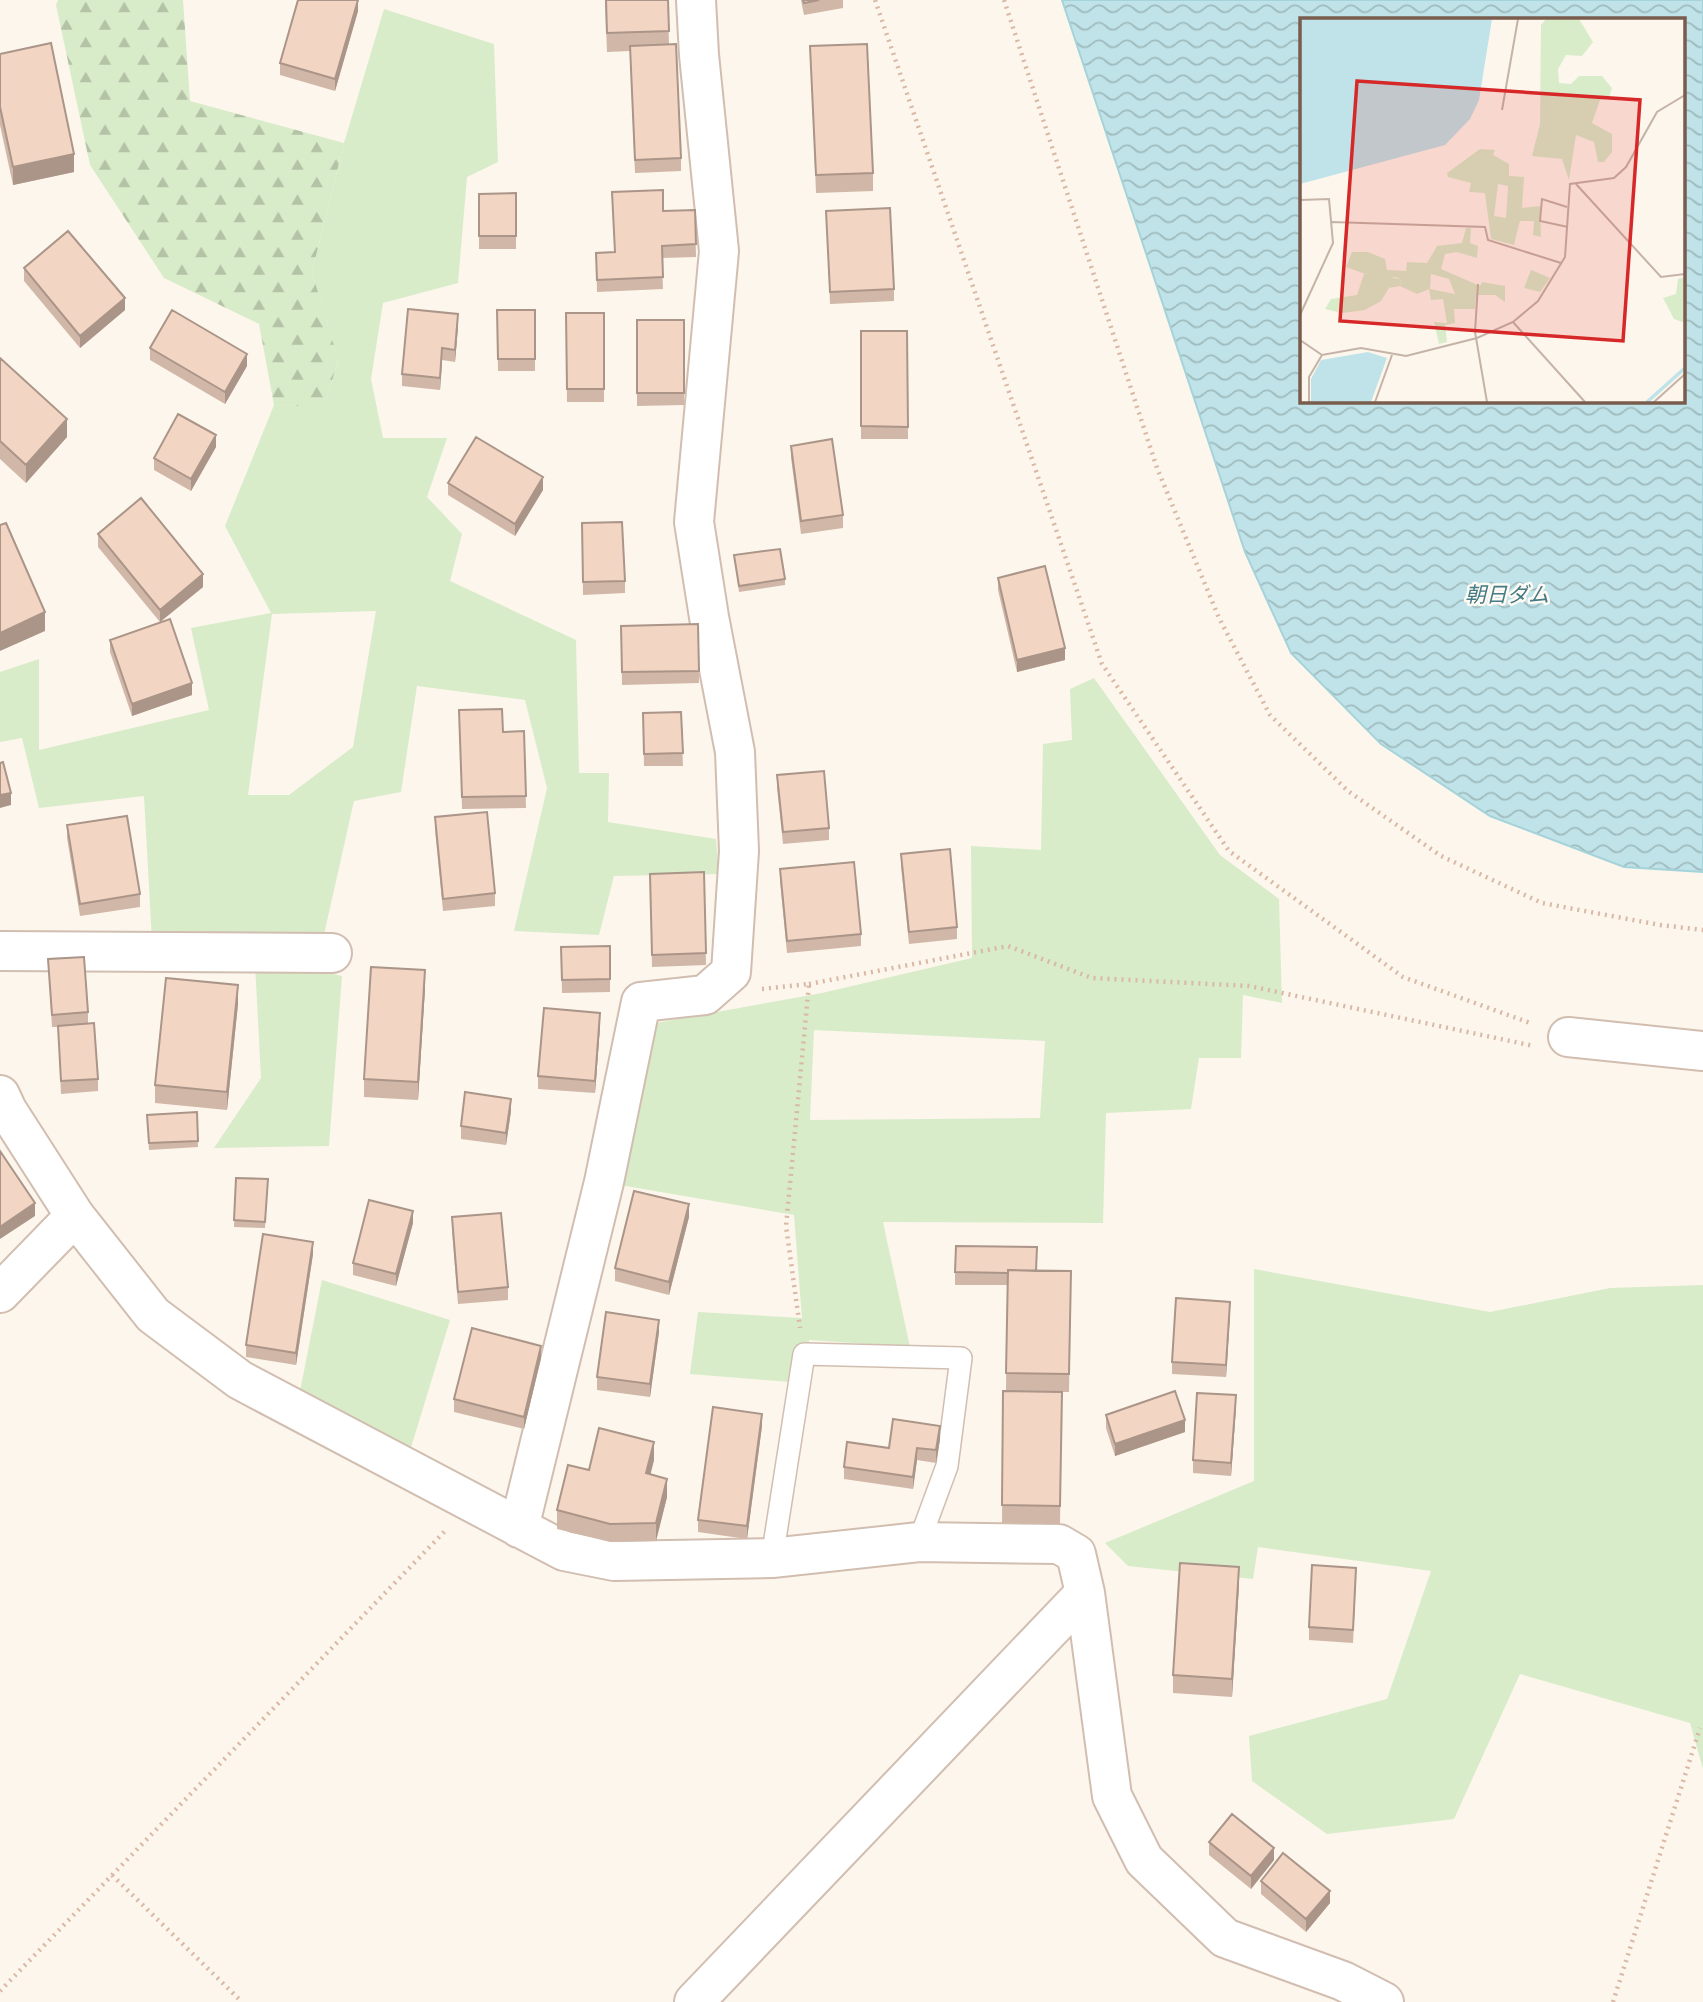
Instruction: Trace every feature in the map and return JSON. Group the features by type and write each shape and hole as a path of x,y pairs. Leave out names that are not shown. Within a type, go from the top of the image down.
{"street":[{"path":"519,1528 604,1182 641,1002 705,995 732,972 739,851 735,752 694,522 719,251 696,0"},
{"path":"0,951 332,953"},
{"path":"1568,1037 1703,1051"},
{"path":"0,1096 75,1216 153,1315 240,1380 564,1551 614,1561 772,1558 919,1542 1059,1544 1076,1554 1085,1593 1112,1796 1144,1860 1225,1938 1343,1981 1384,2002"},
{"path":"0,1293 75,1216"},
{"path":"694,2002 1085,1593"}],"lane":[{"path":"772,1558 804,1354 961,1358 947,1466 919,1542"}],"path":[{"path":"705,995 809,984 1008,946 1093,978 1248,986 1557,1051 1568,1037 1403,976 1229,851 1109,675 1102,664 875,0"},
{"path":"1004,0 1157,468 1219,618 1270,715 1348,791 1441,856 1542,903 1660,925 1703,930"},
{"path":"804,1354 786,1226 809,984"},
{"path":"0,1991 446,1530"},
{"path":"1613,2002 1700,1728"},
{"path":"112,1875 242,2002"}],"green space":[{"path":"58,0 183,0 190,101 344,143 312,272 338,359 325,407 274,405 259,324 164,278 90,165 56,5"},
{"path":"384,9 494,44 498,162 467,177 458,283 383,303 371,379 383,438 447,438 427,497 462,534 450,581 576,640 579,773 609,773 608,822 716,839 719,874 614,876 599,935 514,931 547,788 525,700 417,686 401,792 354,801 316,970 342,976 329,1146 214,1148 261,1078 254,944 152,941 144,796 39,808 22,738 0,742 0,672 39,659 39,750 209,710 191,628 271,613 225,526 274,405 325,406 338,360 312,272 344,143","holes":["376,611 353,747 289,795 248,795 272,614"]},
{"path":"1094,678 1220,855 1279,899 1282,1003 1243,995 1241,1058 1199,1058 1191,1109 1106,1113 1103,1223 883,1222 910,1347 809,1340 803,1383 690,1374 698,1312 802,1318 794,1215 620,1185 656,1023 822,993 972,958 971,846 1041,850 1043,744 1072,740 1070,689","holes":["814,1030 1045,1041 1040,1118 810,1120"]},
{"path":"1254,1269 1490,1312 1610,1288 1703,1285 1703,1769 1690,1723 1520,1674 1454,1819 1327,1834 1252,1781 1249,1736 1387,1699 1431,1571 1258,1547 1253,1579 1128,1566 1105,1543 1254,1481"},
{"path":"322,1280 450,1320 409,1454 300,1391"}],"water":[{"name":"朝日ダム","path":"1062,0 1703,0 1703,872 1624,867 1490,816 1381,744 1291,653 1245,552"}],"building":[{"path":"298,0 358,0 335,79 280,63"},
{"path":"606,0 668,0 669,31 607,33"},
{"path":"51,43 74,154 13,167 0,107 0,54"},
{"path":"676,44 681,158 635,160 630,46"},
{"path":"867,44 873,173 816,175 810,46"},
{"path":"663,190 663,211 695,210 696,244 662,246 663,277 597,280 596,253 615,252 612,192"},
{"path":"516,193 516,236 479,236 479,194"},
{"path":"890,208 894,289 830,292 826,211"},
{"path":"68,231 125,298 80,336 24,268"},
{"path":"408,309 458,314 455,350 442,348 440,378 402,374"},
{"path":"172,310 247,354 225,392 150,348"},
{"path":"497,310 535,310 535,359 498,359"},
{"path":"566,313 604,313 604,389 567,389"},
{"path":"637,320 684,320 684,393 637,393"},
{"path":"861,331 907,331 908,427 861,426"},
{"path":"0,358 67,419 26,465 0,441"},
{"path":"178,414 216,435 191,479 154,458"},
{"path":"476,437 543,477 515,524 448,483"},
{"path":"832,439 843,515 801,521 791,446"},
{"path":"141,498 203,574 160,610 98,534"},
{"path":"622,522 625,581 583,582 582,523"},
{"path":"6,523 45,612 0,633 0,525"},
{"path":"780,549 785,579 739,586 734,555"},
{"path":"1045,566 1065,648 1017,660 998,578"},
{"path":"170,619 192,683 132,704 110,640"},
{"path":"698,624 699,671 622,672 621,626"},
{"path":"502,709 503,732 524,731 526,796 462,797 459,710"},
{"path":"681,712 683,753 644,754 643,713"},
{"path":"3,762 11,793 0,795 0,763"},
{"path":"824,771 829,828 783,832 777,775"},
{"path":"487,812 495,893 443,899 435,817"},
{"path":"127,816 140,894 80,904 67,825"},
{"path":"950,849 957,927 909,932 901,854"},
{"path":"854,862 861,934 787,941 780,869"},
{"path":"704,872 706,953 652,955 650,874"},
{"path":"610,946 610,979 562,980 561,947"},
{"path":"84,957 88,1012 52,1015 48,959"},
{"path":"371,967 425,970 418,1082 364,1079"},
{"path":"166,978 238,985 227,1092 155,1085"},
{"path":"544,1008 600,1013 595,1081 538,1076"},
{"path":"94,1023 98,1079 61,1081 58,1026"},
{"path":"465,1092 511,1099 506,1133 461,1126"},
{"path":"197,1112 198,1141 149,1143 147,1115"},
{"path":"0,1151 35,1203 0,1227"},
{"path":"236,1178 268,1179 265,1222 234,1220"},
{"path":"634,1191 689,1204 669,1282 615,1268"},
{"path":"369,1200 413,1211 396,1274 353,1263"},
{"path":"501,1213 508,1287 458,1292 452,1217"},
{"path":"263,1234 313,1242 296,1353 246,1345"},
{"path":"956,1246 1037,1247 1036,1271 955,1272"},
{"path":"1008,1270 1071,1271 1069,1374 1006,1373"},
{"path":"1176,1298 1230,1302 1226,1365 1172,1362"},
{"path":"606,1312 659,1320 650,1384 597,1377"},
{"path":"472,1328 541,1346 524,1417 454,1399"},
{"path":"1003,1391 1062,1392 1060,1506 1002,1505"},
{"path":"1175,1391 1185,1420 1115,1444 1106,1415"},
{"path":"1197,1393 1236,1395 1231,1463 1193,1460"},
{"path":"713,1407 762,1414 747,1526 698,1520"},
{"path":"893,1419 940,1426 936,1450 917,1448 913,1477 844,1467 847,1442 889,1448"},
{"path":"599,1428 654,1442 646,1473 667,1479 656,1523 610,1524 557,1510 568,1465 589,1470"},
{"path":"1180,1563 1239,1567 1232,1679 1173,1675"},
{"path":"1312,1565 1356,1568 1353,1630 1309,1627"},
{"path":"1232,1814 1274,1848 1251,1876 1209,1842"},
{"path":"1283,1853 1330,1891 1306,1919 1261,1881"}]}
